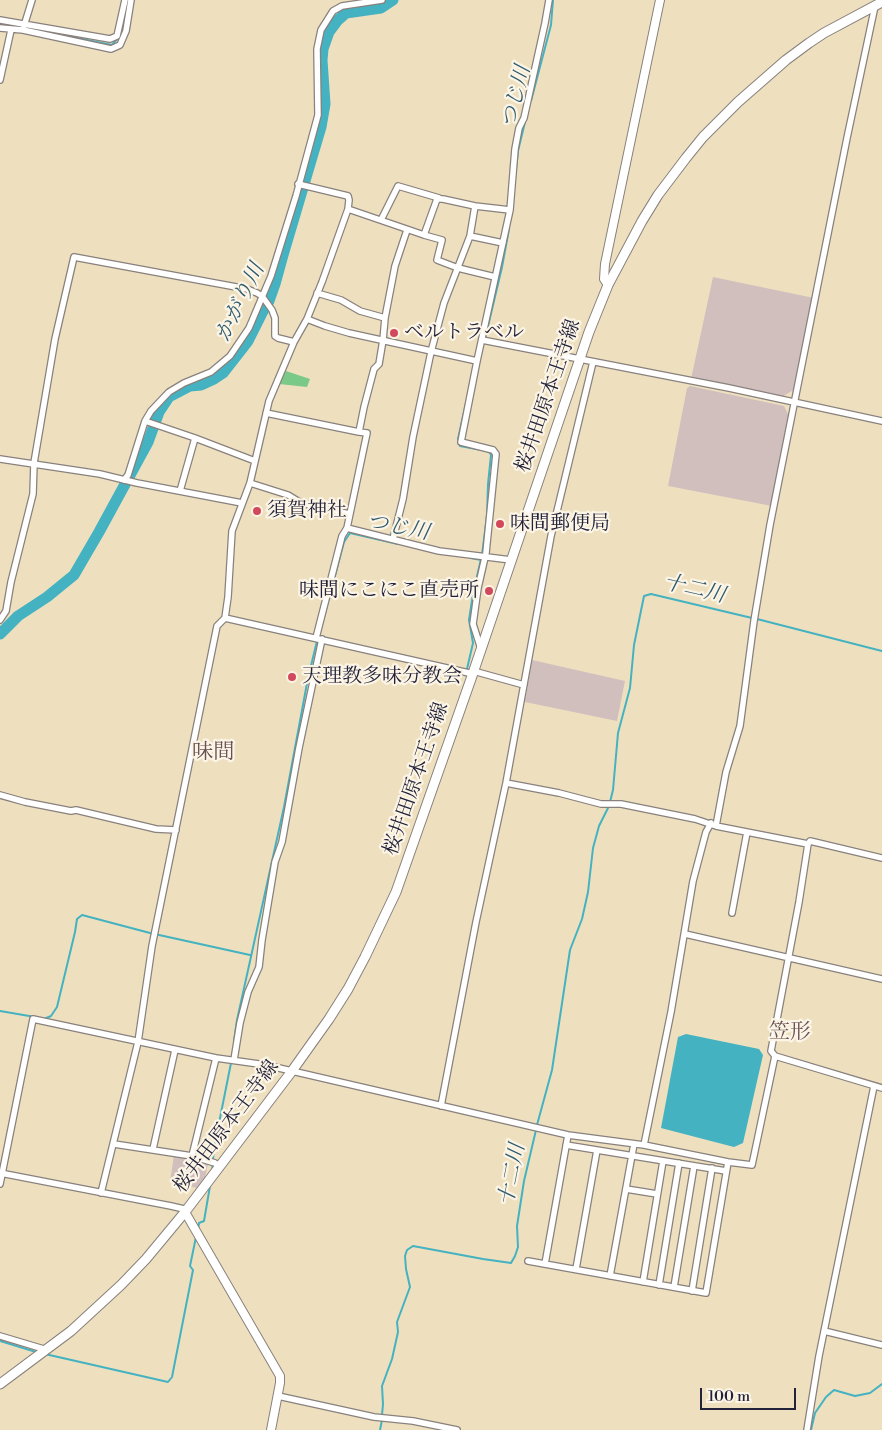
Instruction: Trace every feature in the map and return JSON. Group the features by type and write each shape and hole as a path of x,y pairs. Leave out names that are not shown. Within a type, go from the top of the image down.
{"main road":[{"name":"桜井田原本王寺線","path":"0,1384 47,1350 93,1312 146,1259 185,1212 215,1164 292,1071 348,989 387,912 411,851 589,332 608,285 658,195 686,158 720,120 786,60 824,33 878,2"}],"street":[{"path":"23,30 32,0"},
{"path":"0,20 25,23 110,40 117,36 125,0"},
{"path":"0,28 23,30 111,49 120,45 126,31 131,0"},
{"path":"124,480 128,475 145,422 151,411 169,392 184,383 211,372 230,356 249,328 271,276 318,115 317,49 321,30 333,10 342,6 382,0"},
{"path":"481,649 473,624 478,588 486,556 496,454 493,450 462,442 477,361 510,210 515,149 519,128 524,118 549,0"},
{"path":"608,285 604,279 604,264 660,0"},
{"path":"644,1145 671,1012 693,881 706,832 714,824 726,772 740,726 754,621 770,525 847,138 878,2"},
{"path":"0,80 11,30"},
{"path":"101,1193 138,1042 152,946 217,626 225,618 232,531 250,483 269,401 294,342 307,319 318,293 348,209 348,196 298,184"},
{"path":"381,220 398,186 442,199 510,210"},
{"path":"424,235 436,199 442,199"},
{"path":"393,539 403,499 413,437 431,352 444,303 470,236 476,206"},
{"path":"348,209 442,240 437,260 458,268 495,277"},
{"path":"359,432 374,369 379,364 394,266 407,230"},
{"path":"470,236 503,243"},
{"path":"0,620 6,611 33,494 34,463 55,339 74,257 246,289 257,293 262,296 272,310 275,318 275,336 294,342"},
{"path":"318,293 341,300 360,311 385,318"},
{"path":"307,319 349,333 477,361"},
{"path":"482,340 882,421"},
{"path":"441,1106 470,949 506,783 551,536 593,362"},
{"path":"234,1060 240,1023 248,992 259,967 275,862 282,842 319,639 342,536 347,528 366,433 266,413"},
{"path":"145,422 254,460"},
{"path":"180,491 195,438"},
{"path":"0,459 100,474 242,503"},
{"path":"250,483 288,495 301,503 349,514"},
{"path":"347,528 439,550 511,560"},
{"path":"225,618 469,673 476,672 524,685"},
{"path":"506,783 559,793 601,804 621,804 696,819 747,832 808,844 810,841 882,858"},
{"path":"0,795 71,811 76,810 156,829 176,830"},
{"path":"732,913 747,832"},
{"path":"808,844 771,1051 775,1056 882,1088"},
{"path":"685,934 882,979"},
{"path":"0,1184 33,1019 175,1050 266,1065 568,1134 644,1145 752,1165 775,1056"},
{"path":"154,1150 175,1050"},
{"path":"192,1156 216,1058"},
{"path":"807,1430 819,1356 874,1086"},
{"path":"545,1264 568,1134"},
{"path":"114,1144 192,1156 215,1164"},
{"path":"610,1276 634,1144"},
{"path":"566,1145 726,1171"},
{"path":"576,1269 596,1150"},
{"path":"643,1282 663,1161"},
{"path":"528,1261 706,1293 728,1162"},
{"path":"659,1285 680,1163"},
{"path":"674,1288 694,1166"},
{"path":"692,1291 712,1168"},
{"path":"1,1174 184,1209 280,1376 271,1430"},
{"path":"626,1189 657,1194"},
{"path":"824,1331 882,1345"},
{"path":"0,1336 47,1350"},
{"path":"278,1396 374,1417 413,1421 457,1430"}],"shaded area":[{"path":"713,277 814,298 795,389 782,397 691,379"},
{"path":"690,386 784,406 789,416 772,506 668,486 687,388"},
{"path":"532,660 625,681 617,721 525,702"},
{"path":"174,1155 192,1158 208,1164 204,1182 197,1188 170,1182"}],"green space":[{"path":"286,371 310,379 307,387 279,384"}],"water":[{"path":"686,1034 759,1049 763,1055 743,1143 734,1147 661,1128 678,1037"}],"waterway":[{"name":"かがり川","path":"0,634 18,616 47,597 74,575 148,442 159,412 169,397 190,386 201,385 223,373 248,341 269,301 275,284 321,127 325,104 322,60 323,49 329,32 346,13 381,8 393,0"},
{"name":"つじ川","path":"531,101 551,25 553,0"},
{"path":"17,26 112,45 117,39"},
{"name":"つじ川","path":"516,169 525,122"},
{"name":"つじ川","path":"485,339 509,229"},
{"name":"つじ川","path":"466,403 458,439 460,446 487,451 491,455 482,555"},
{"name":"つじ川","path":"320,632 344,542 350,533 398,544"},
{"name":"つじ川","path":"471,558 481,560"},
{"path":"467,669 473,643 469,620 481,559"},
{"name":"十二川","path":"610,802 613,790 618,733 630,688 634,645 644,596 651,594 752,618"},
{"name":"十二川","path":"757,619 882,651"},
{"name":"つじ川","path":"234,1041 317,641"},
{"name":"十二川","path":"537,1125 552,1070 570,950 582,919 588,892 593,848 599,826 608,808"},
{"path":"44,1019 51,1016 57,1007 77,919 82,915 150,933 250,955"},
{"path":"0,1011 35,1017"},
{"path":"212,1171 214,1148 231,1063"},
{"name":"十二川","path":"382,1415 382,1386 392,1359 398,1332 397,1322 410,1287 406,1269 405,1256 407,1250 413,1246 511,1263 518,1247 517,1226 524,1181 536,1130"},
{"path":"198,1230 199,1223 204,1221 210,1186"},
{"path":"45,1354 168,1382 172,1377 193,1270 190,1266 196,1237"},
{"path":"0,1341 36,1352"},
{"path":"811,1430 815,1413 826,1397 834,1390 855,1396 870,1393 882,1384"},
{"name":"十二川","path":"380,1430 382,1420"}],"place":[{"name":"ベルトラベル","path":"394,333"},
{"name":"須賀神社","path":"257,511"},
{"name":"味間郵便局","path":"500,524"},
{"name":"味間にこにこ直売所","path":"489,591"},
{"name":"天理教多味分教会","path":"292,677"}],"district":[{"name":"味間","path":"213,753"},
{"name":"笠形","path":"790,1033"}]}
